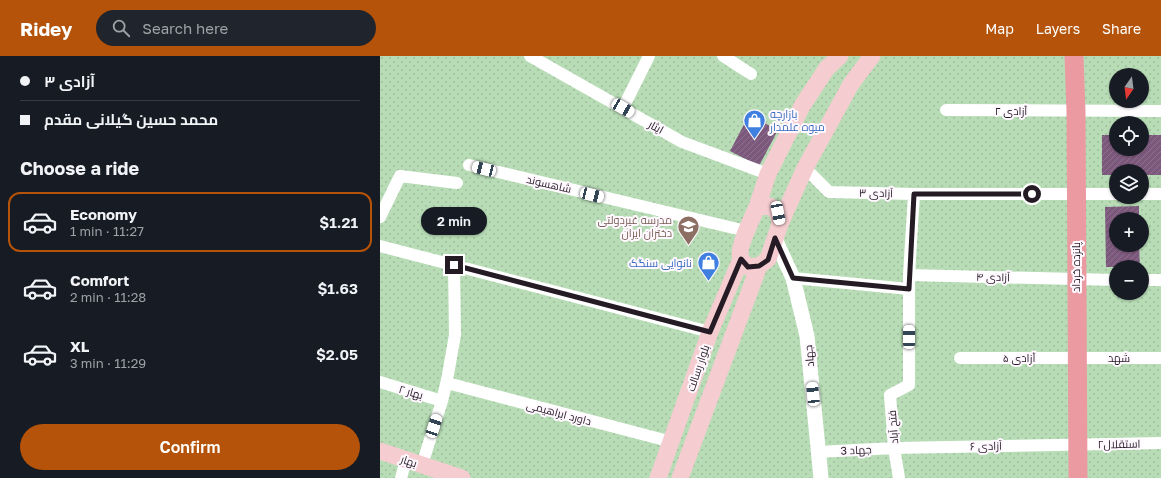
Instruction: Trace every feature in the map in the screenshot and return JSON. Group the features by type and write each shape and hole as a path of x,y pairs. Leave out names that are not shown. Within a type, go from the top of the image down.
{"main road":[{"path":"777,231 778,213 770,206 757,207 768,174 802,106 827,68 840,56"},
{"path":"777,231 805,168 851,84 872,56"},
{"name":"پانزده خرداد","path":"1074,56 1076,111 1078,478"},
{"name":"بلوار رسالت","path":"658,478 710,332 741,259 741,248 746,231 757,207"},
{"name":"بلوار رسالت","path":"680,478 759,266 768,260 777,231"},
{"path":"741,259 748,267 759,266"},
{"name":"بهار","path":"380,452 462,478"}],"street":[{"name":"ایثار","path":"530,56 682,142 768,174"},
{"path":"623,108 649,56"},
{"path":"723,56 751,74"},
{"name":"آزادی ۲","path":"946,110 1161,111"},
{"name":"شاهسوند","path":"469,165 746,231"},
{"name":"آزادی ۳","path":"805,168 829,192 914,194 1109,194"},
{"path":"380,217 400,176 457,183"},
{"name":"فتح آباد","path":"899,478 894,448 890,395 908,385 909,276 914,194"},
{"path":"1149,194 1161,194"},
{"name":"جهاد","path":"777,231 793,278 807,336 821,478"},
{"path":"380,246 710,332"},
{"path":"422,465 442,401 455,335 454,265"},
{"name":"آزادی ۴","path":"909,276 1109,280"},
{"path":"793,278 909,289"},
{"path":"1149,280 1161,280"},
{"name":"آزادی ۵","path":"960,358 1077,358"},
{"name":"شهد","path":"1077,358 1161,358"},
{"name":"بهار ۲","path":"380,382 442,401"},
{"name":"داورد ابراهیمی","path":"446,383 672,442"},
{"name":"استقلال۲","path":"1078,444 1161,443"},
{"name":"آزادی ۶","path":"894,448 1078,444"},
{"name":"جهاد 3","path":"818,452 894,448"},
{"path":"401,478 406,460"}],"green space":[{"path":"380,56 1161,56 1161,478 380,478"}],"building":[{"name":"بازارچه میوه علمدار","path":"749,115 778,130 759,166 730,151"},
{"path":"1102,135 1109,135 1109,156 1149,156 1149,135 1161,135 1161,175 1149,175 1149,164 1109,164 1109,175 1102,175"},
{"path":"1139,206 1139,212 1109,212 1109,252 1139,252 1140,260 1109,260 1109,267 1106,267 1105,207"}],"place":[{"name":"بازارچه میوه علمدار","path":"754,140"},
{"name":"مدرسه غیردولتی دختران ایران","path":"688,246"},
{"name":"نانوایی سنگک","path":"708,282"}],"route":[{"path":"454,265 710,332 741,259 748,267 759,266 768,260 775,238 793,278 909,289 914,194 1032,194"}]}
